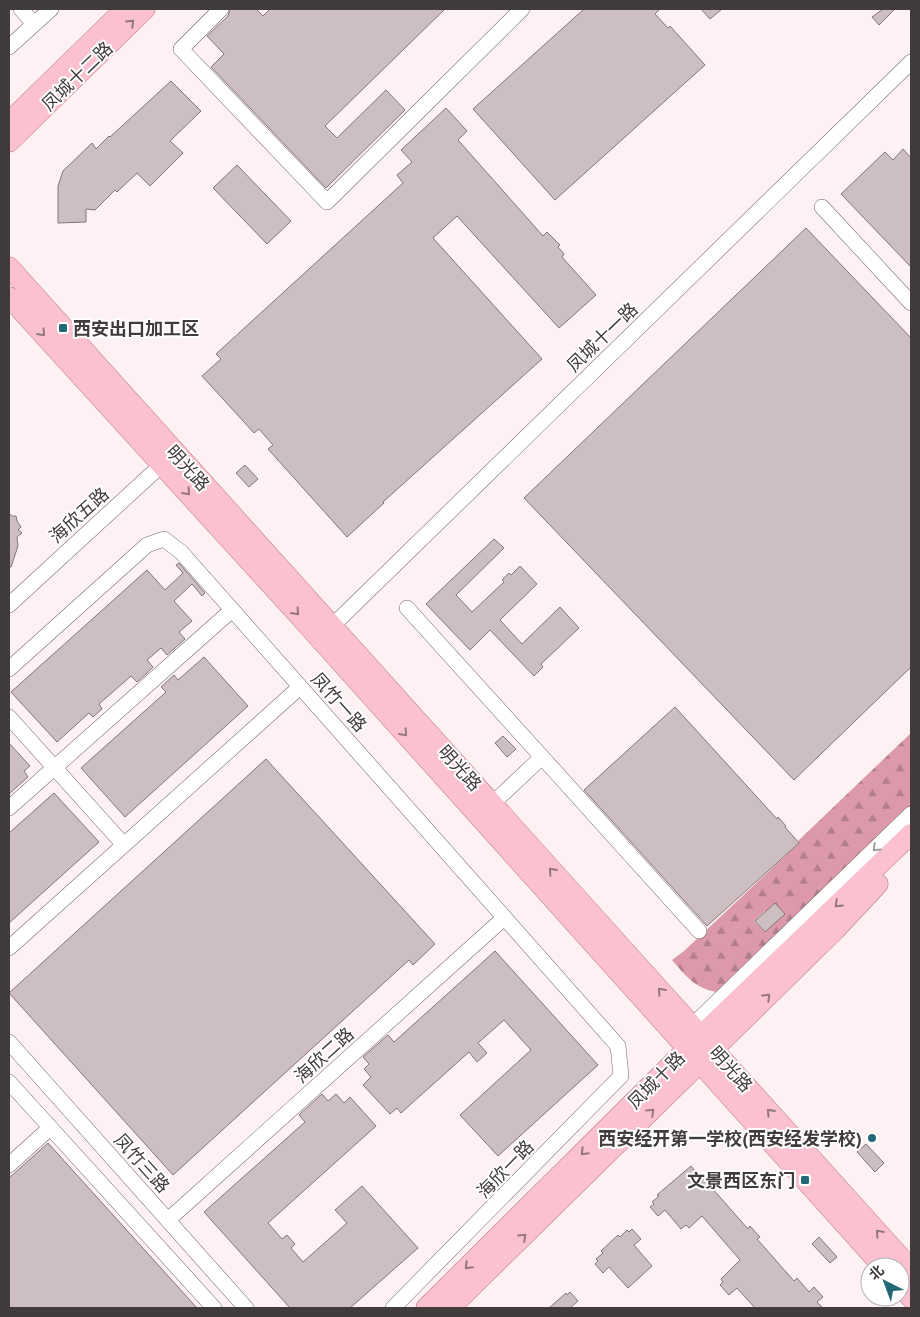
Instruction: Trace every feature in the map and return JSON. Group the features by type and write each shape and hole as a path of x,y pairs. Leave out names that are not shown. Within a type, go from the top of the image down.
{"main road":[{"name":"凤城十二路","path":"9,122 125,9"},
{"name":"凤城十二路","path":"9,142 145,9"},
{"name":"明光路","path":"9,267 169,459 325,633 699,1045 911,1269"},
{"name":"明光路","path":"9,297 169,459"},
{"name":"明光路","path":"325,633 492,804 699,1045 876,1257"},
{"name":"凤城十路","path":"426,1308 699,1045 911,834"},
{"name":"凤城十路","path":"450,1308 699,1045 836,930 867,895 911,852"}],"street":[{"path":"21,9 34,24"},
{"path":"9,47 51,9"},
{"path":"221,9 181,49 327,202 522,9"},
{"name":"凤城十一路","path":"325,633 911,62"},
{"path":"822,207 911,303"},
{"name":"海欣五路","path":"9,605 169,459"},
{"name":"凤竹一路","path":"9,670 147,545 164,539 181,552 618,1046"},
{"path":"407,608 700,931"},
{"path":"9,808 232,610"},
{"path":"9,948 300,687"},
{"path":"9,717 124,845"},
{"path":"492,804 542,757"},
{"path":"699,1045 911,814"},
{"name":"海欣二路","path":"168,1220 504,918"},
{"name":"凤竹三路","path":"9,1042 246,1308"},
{"name":"海欣一路","path":"393,1308 621,1076 618,1046"},
{"path":"9,1082 214,1308"},
{"path":"9,1165 50,1128"}],"green space":[{"path":"911,733 911,811 717,992 702,988 696,984 672,960 684,951 799,843 798,841","holes":["775,903 785,914 780,918 770,907","765,911 775,922 765,932 754,921"]}],"building":[{"path":"230,9 256,9 263,16 270,9 445,9 325,126 337,138 386,90 405,110 326,188 211,67 224,54 207,36 228,16"},
{"path":"584,9 660,9 655,14 668,28 670,26 705,65 555,200 473,109"},
{"path":"701,9 722,9 710,19"},
{"path":"883,9 895,9 879,25 872,17"},
{"path":"171,81 201,111 170,141 183,153 150,186 137,173 117,192 115,190 95,210 86,209 86,222 58,223 58,186 63,171 92,143 96,149"},
{"path":"446,108 467,131 458,140 543,236 547,232 560,245 558,247 564,254 562,257 596,295 559,328 457,216 433,238 542,359 383,502 347,537 268,449 273,445 259,429 254,433 202,376 221,359 216,354 403,183 397,175 412,162 401,150"},
{"path":"903,149 911,158 911,267 841,194 885,152 893,160"},
{"path":"237,165 291,221 267,244 213,188"},
{"path":"806,228 911,338 911,667 794,780 524,498"},
{"path":"245,465 258,479 249,487 236,473"},
{"path":"9,513 12,516 16,516 21,527 18,530 22,533 17,537 18,546 11,567 9,567"},
{"path":"494,539 504,548 456,595 472,612 504,582 502,580 509,573 511,575 520,566 537,584 500,620 522,644 560,607 579,628 541,664 543,667 534,676 490,630 470,650 426,604"},
{"path":"179,563 205,593 202,596 192,584 174,601 192,621 179,632 185,639 167,655 161,648 147,660 153,667 147,673 137,682 131,676 99,704 102,709 93,717 89,713 57,742 11,692 147,570 165,590 183,573 176,565"},
{"path":"204,657 248,706 125,817 81,768 166,692 161,687 174,675 178,680"},
{"path":"675,707 777,819 778,817 799,843 707,926 584,790"},
{"path":"503,736 516,749 507,757 495,743"},
{"path":"9,743 30,766 24,771 28,777 9,794"},
{"path":"266,759 435,944 413,965 409,960 173,1175 9,993"},
{"path":"54,793 99,842 9,923 9,833"},
{"path":"775,903 785,914 765,932 755,921"},
{"path":"495,951 598,1065 498,1156 460,1115 531,1050 504,1020 478,1043 487,1053 477,1062 469,1052 401,1113 397,1108 390,1114 363,1085 371,1077 364,1069 369,1064 363,1057 388,1035 394,1042"},
{"path":"322,1094 328,1101 336,1094 344,1103 350,1097 376,1126 268,1223 282,1239 287,1235 295,1244 291,1248 303,1262 347,1223 335,1210 362,1186 418,1248 350,1308 290,1308 204,1212 305,1122 299,1115"},
{"path":"48,1143 197,1308 9,1308 9,1178"},
{"path":"866,1144 884,1163 875,1172 857,1152"},
{"path":"691,1166 700,1177 703,1174 713,1185 711,1187 748,1229 750,1226 760,1237 757,1239 794,1281 797,1278 809,1292 814,1287 823,1297 817,1302 823,1308 755,1308 737,1288 729,1295 720,1285 723,1282 721,1279 740,1260 702,1216 689,1228 686,1225 681,1229 665,1210 658,1216 650,1207 654,1204 652,1202 659,1196 657,1195"},
{"path":"632,1229 641,1239 634,1245 652,1266 628,1288 609,1267 603,1273 595,1264 598,1261 596,1259 603,1253 601,1251 618,1235 620,1237 627,1230 629,1232"},
{"path":"819,1237 837,1257 830,1263 812,1244"},
{"path":"570,1292 578,1301 570,1308 549,1308 566,1293 567,1295"}],"place":[{"name":"西安出口加工区","path":"63,328"},
{"name":"西安经开第一学校(西安经发学校)","path":"872,1138"},
{"name":"文景西区东门","path":"805,1180"}]}
